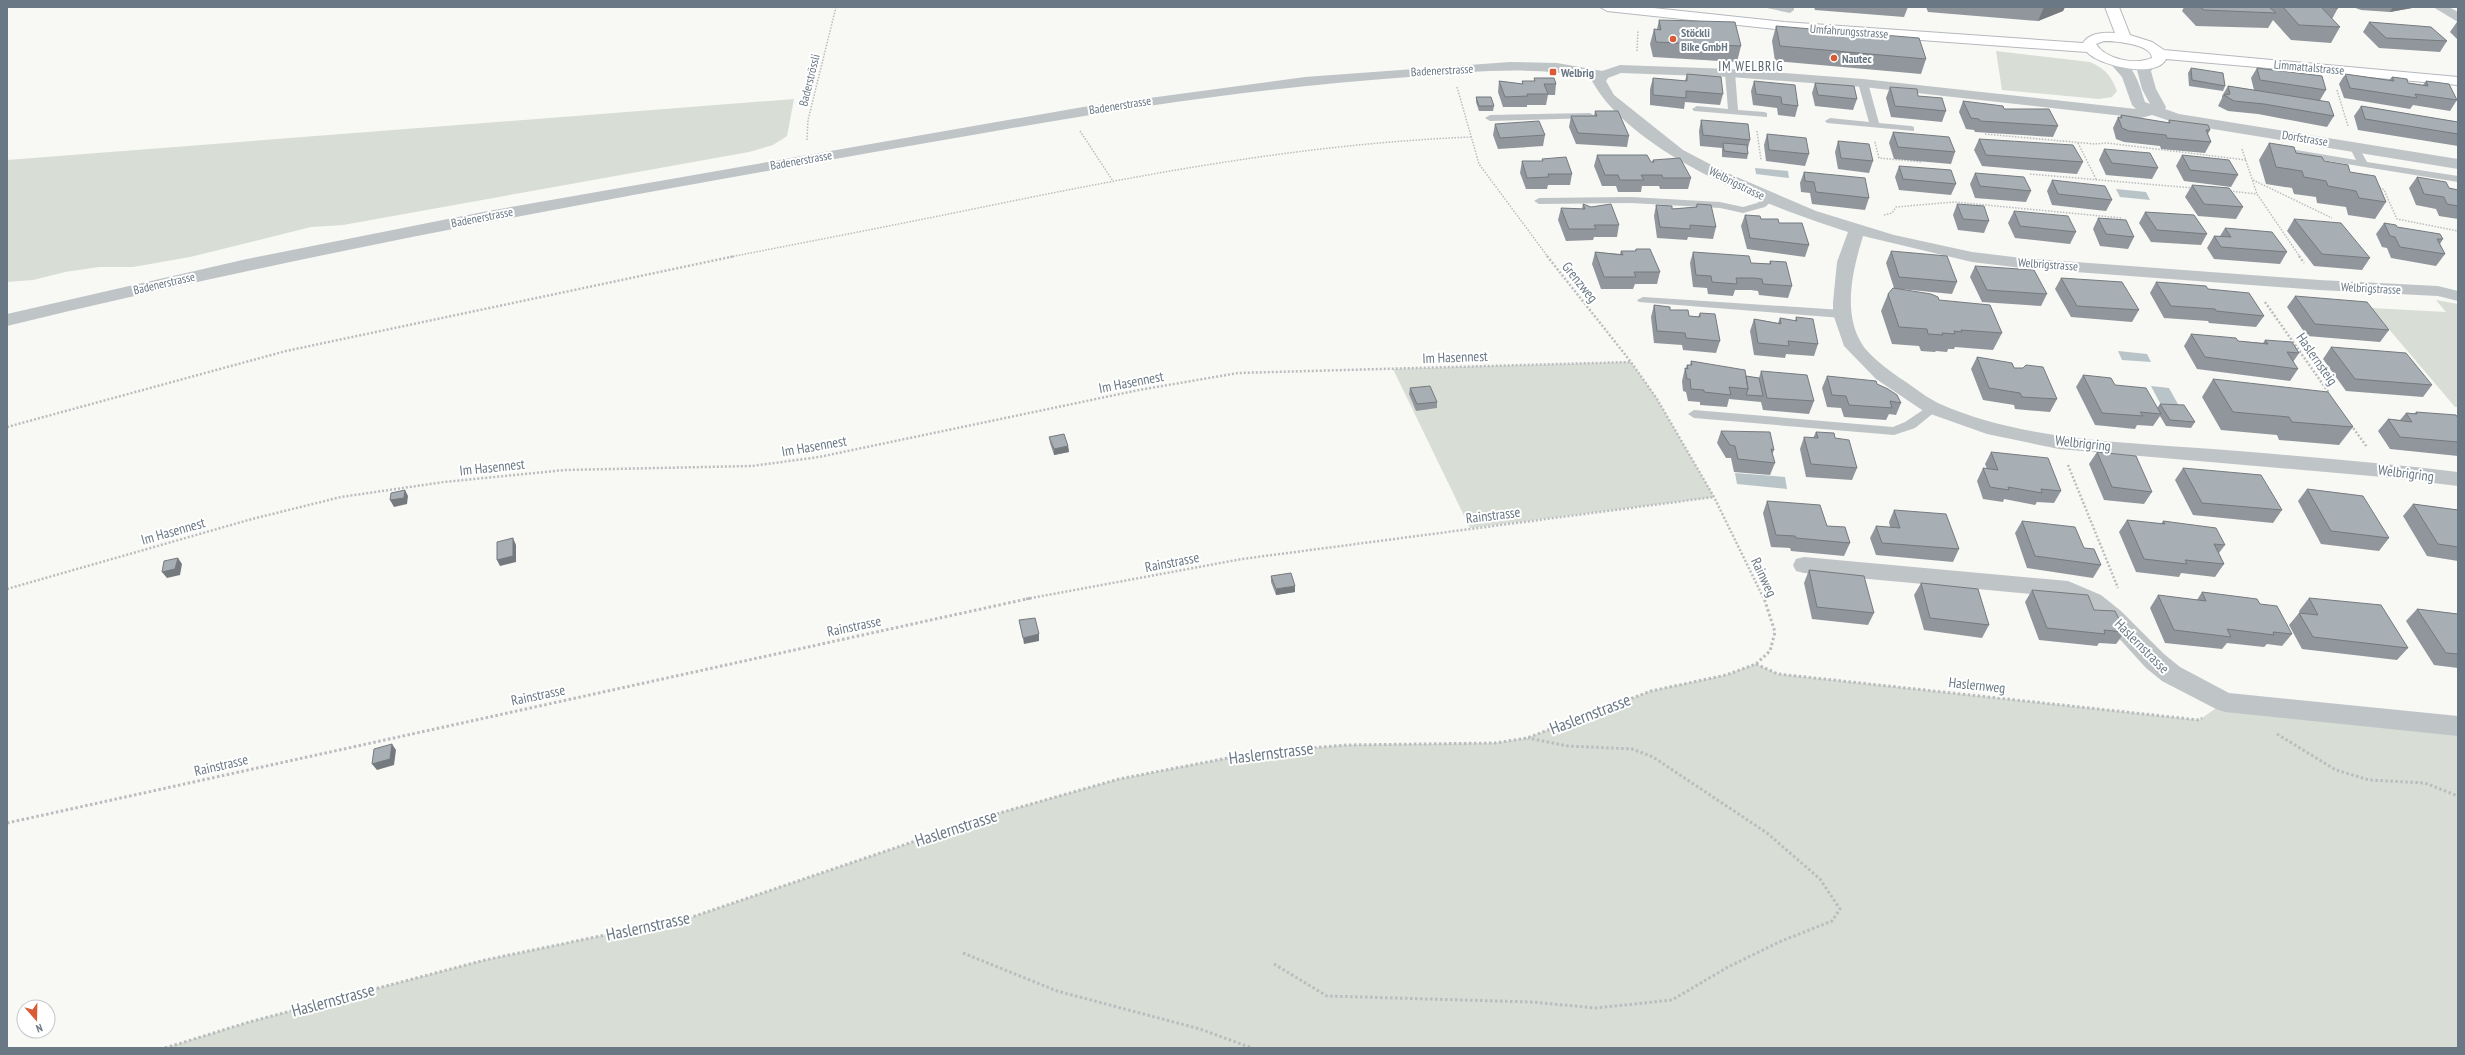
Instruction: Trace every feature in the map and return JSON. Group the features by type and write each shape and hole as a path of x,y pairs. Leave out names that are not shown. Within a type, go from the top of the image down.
{"main road":[{"name":"Umfahrungsstrasse","path":"1608,7 1641,12 1784,26 2090,48"},
{"path":"2112,7 2124,38"},
{"path":"2124,38 2146,44 2160,54 2160,60 2149,65 2116,62 2095,53 2090,48 2089,44 2096,39 2124,38"},
{"name":"Limmattalstrasse","path":"2160,54 2458,81"}],"street":[{"path":"2440,7 2458,18"},
{"name":"Dorfstrasse","path":"2116,62 2129,76 2139,105 2176,118 2458,164"},
{"path":"1603,75 1620,69 1730,73 1863,83 2141,114 2154,111 2159,108 2145,76 2144,70 2149,65"},
{"name":"Badenerstrasse","path":"7,320 294,254 547,205 1068,113 1275,83 1453,69 1554,68 1573,69 1603,75"},
{"name":"Welbrigstrasse","path":"1603,75 1599,81 1602,89 1620,116 1677,153 1719,176 1769,199 1810,215 1857,230 1965,255 2022,263 2319,285 2438,291 2458,296"},
{"name":"Welbrigring","path":"1857,230 1846,262 1842,314 1853,346 1883,375 1932,408 1994,429 2059,442 2383,470 2458,479"},
{"name":"Haslernstrasse","path":"1804,565 2068,589 2093,601 2113,617 2171,674 2225,702 2458,726"}],"lane":[{"path":"1766,7 1790,10 1790,7"},
{"path":"1730,73 1732,113"},
{"path":"1863,83 1872,125"},
{"path":"1697,109 1764,116"},
{"path":"1490,118 1598,116"},
{"path":"1830,121 1911,129"},
{"path":"2354,146 2363,164"},
{"path":"2273,149 2458,179"},
{"path":"1539,201 1631,200 1720,205 1743,210 1761,205 1769,199"},
{"path":"1643,300 1842,314"},
{"path":"1694,414 1894,431 1910,425 1932,408"}],"path":[{"name":"Baderströssli","path":"809,158 807,137 808,120 836,7"},
{"path":"1637,69 1637,41 1641,12"},
{"name":"Grenzweg","path":"1453,69 1479,164 1552,263 1631,362 1657,399 1714,497"},
{"path":"2337,90 2348,127"},
{"path":"1068,113 1113,181"},
{"path":"1754,114 1761,160"},
{"path":"1872,125 1879,158 1922,162"},
{"path":"2235,127 2257,194 2319,285"},
{"path":"1985,134 2078,143 2107,143 2246,160"},
{"path":"7,427 324,342 762,251 1113,181 1222,162 1339,146 1471,137"},
{"path":"2078,143 2097,180"},
{"path":"2030,174 2196,188"},
{"path":"2252,179 2332,218"},
{"path":"2372,184 2384,190 2396,220 2458,231"},
{"path":"2226,191 2257,194"},
{"path":"1857,230 1862,219 1892,213 1896,207 1954,202 2122,218"},
{"name":"Haslernsteig","path":"2248,279 2333,400"},
{"name":"Im Hasennest","path":"7,589 252,519 341,497 444,482 565,470 752,466 819,457 1139,390 1238,374 1631,362"},
{"path":"2347,419 2383,470"},
{"path":"2065,459 2119,591"},
{"name":"Rainweg","path":"1714,497 1764,598 1776,632 1770,651 1756,664"},
{"name":"Rainstrasse","path":"7,823 1036,597 1242,559 1714,497"},
{"name":"Haslernweg","path":"1756,664 1778,674 2199,720"},
{"name":"Haslernstrasse","path":"165,1048 249,1022 485,960 692,917 989,816 1119,779 1259,752 1347,745 1495,743 1527,738 1651,691 1726,675 1756,664"},
{"path":"2271,730 2336,770 2369,780 2425,783 2458,796"},
{"path":"1274,964 1327,996 1531,1002 1596,1008 1672,1000 1728,967 1780,942 1832,921 1840,909 1820,879 1767,834 1652,757 1632,749 1568,746 1527,738"},
{"path":"963,954 1056,991 1200,1029 1252,1048"}],"shaded area":[{"path":"1996,51 2090,62 2100,67 2107,73 2117,91 2112,97 2099,99 2002,90"},
{"path":"794,99 787,136 773,145 749,152 343,225 311,227 190,257 133,267 99,267 65,272 33,280 7,282 7,160"},
{"path":"1755,168 1788,171 1789,178 1756,174"},
{"path":"2116,189 2146,192 2150,200 2120,197"},
{"path":"2436,300 2458,304 2458,407 2455,407 2371,308 2446,312"},
{"path":"2118,351 2147,354 2151,362 2122,360"},
{"path":"1631,362 1657,399 1714,497 1470,528 1393,369"},
{"path":"2151,386 2169,388 2179,406 2161,405"},
{"path":"1735,473 1785,477 1787,489 1737,484"},
{"path":"1756,664 1778,674 2199,720 2225,702 2458,727 2458,1048 165,1048 249,1022 485,960 692,917 989,816 1119,779 1259,752 1347,745 1495,743 1527,738 1651,691 1726,675"}],"building":[{"path":"2200,7 2269,7 2276,13 2204,10"},
{"path":"2283,7 2321,7 2340,27 2299,25"},
{"path":"1659,20 1735,22 1741,46 1656,42 1654,29 1661,30"},
{"path":"2369,22 2431,27 2447,41 2386,38"},
{"path":"1776,26 1919,38 1926,59 1780,46"},
{"path":"2191,68 2223,73 2225,86 2192,80"},
{"path":"2257,68 2322,76 2326,90 2260,80"},
{"path":"1687,74 1721,77 1723,94 1686,91 1686,98 1653,95 1653,78 1687,81"},
{"path":"2345,74 2394,81 2392,77 2407,79 2408,83 2428,86 2426,81 2449,84 2457,100 2415,94 2417,98 2350,88"},
{"path":"1534,78 1554,78 1556,84 1544,84 1548,94 1527,94 1528,96 1505,97 1499,81 1523,84 1522,81 1535,81"},
{"path":"1754,81 1795,85 1798,106 1782,104 1781,97 1756,94"},
{"path":"1815,83 1854,86 1857,99 1818,95"},
{"path":"2228,86 2329,102 2334,116 2264,104 2234,101 2224,95 2230,94"},
{"path":"1890,87 1917,89 1918,96 1942,98 1946,111 1895,106"},
{"path":"1476,97 1491,97 1494,106 1479,106"},
{"path":"1963,101 2003,106 2004,109 2049,109 2058,126 1980,121 1979,119 1971,118"},
{"path":"2361,106 2458,122 2458,134 2365,119"},
{"path":"1595,111 1618,111 1629,136 1578,133 1571,116 1597,116"},
{"path":"2121,115 2170,123 2169,120 2208,125 2210,130 2206,130 2211,142 2167,138 2166,135 2129,131 2122,128 2118,117 2122,118"},
{"path":"1701,120 1748,124 1750,140 1703,135"},
{"path":"1539,121 1545,135 1500,138 1495,124"},
{"path":"1893,132 1949,137 1955,152 1898,147"},
{"path":"1767,134 1806,138 1809,154 1769,150"},
{"path":"1979,139 2073,145 2083,162 1986,155"},
{"path":"1838,141 1869,144 1873,161 1841,158"},
{"path":"1723,143 1747,145 1748,154 1724,151"},
{"path":"2269,143 2294,147 2296,153 2322,157 2324,161 2348,165 2350,172 2375,176 2386,202 2359,198 2356,191 2328,186 2326,181 2304,177 2302,171 2276,167"},
{"path":"2104,149 2150,153 2158,168 2112,163"},
{"path":"1597,155 1647,155 1651,162 1654,162 1653,160 1680,158 1691,178 1663,178 1662,175 1641,175 1644,180 1620,180 1618,175 1605,175"},
{"path":"2182,155 2229,160 2238,175 2190,170"},
{"path":"1566,157 1572,174 1548,174 1549,177 1527,178 1522,161 1543,161 1542,159"},
{"path":"1899,166 1951,170 1956,184 1903,179"},
{"path":"1804,172 1865,178 1869,198 1816,192 1814,182 1805,181"},
{"path":"1975,173 2024,177 2031,191 1980,186"},
{"path":"2417,177 2446,182 2449,188 2458,190 2458,206 2447,204 2444,197 2424,194"},
{"path":"2052,180 2105,186 2112,200 2058,194"},
{"path":"2192,185 2229,188 2243,207 2204,204"},
{"path":"1583,204 1591,207 1611,204 1619,225 1594,225 1596,229 1569,229 1561,208 1585,209"},
{"path":"1697,204 1711,205 1716,227 1690,225 1690,229 1660,227 1656,205 1672,206 1672,209 1697,207"},
{"path":"1957,204 1984,206 1989,221 1963,219"},
{"path":"2014,211 2068,216 2076,232 2020,226"},
{"path":"2145,212 2194,215 2207,234 2157,230"},
{"path":"1745,215 1760,216 1761,219 1778,219 1779,223 1802,223 1809,245 1750,238"},
{"path":"2098,218 2126,220 2134,237 2106,234"},
{"path":"2294,219 2341,223 2370,258 2322,254"},
{"path":"2384,223 2396,225 2397,227 2440,234 2443,239 2437,239 2445,254 2400,247 2395,237 2390,236"},
{"path":"2225,228 2272,232 2287,252 2221,247 2214,236 2231,237"},
{"path":"1636,249 1650,249 1660,272 1634,272 1636,277 1604,277 1595,252 1623,255 1621,251 1636,251"},
{"path":"1891,251 1947,256 1957,282 1899,277"},
{"path":"1693,252 1749,256 1751,263 1771,264 1770,261 1786,262 1792,286 1763,284 1762,279 1754,278 1736,278 1737,284 1712,282 1711,276 1696,275"},
{"path":"1975,266 2034,270 2047,294 1987,290"},
{"path":"2061,278 2122,282 2139,310 2077,306"},
{"path":"2156,282 2206,286 2208,289 2249,293 2264,316 2216,311 2215,309 2171,306"},
{"path":"1893,288 1931,294 1938,297 1939,300 1990,305 2002,333 1961,330 1962,332 1954,331 1955,334 1942,333 1943,335 1928,334 1927,329 1899,327 1888,294"},
{"path":"2295,296 2367,302 2389,330 2315,324"},
{"path":"1654,305 1670,307 1670,310 1688,310 1689,316 1700,317 1700,313 1715,314 1720,341 1686,338 1685,333 1657,331"},
{"path":"1796,317 1813,319 1818,344 1788,341 1789,346 1758,343 1754,319 1781,324 1780,318 1797,321"},
{"path":"2191,334 2236,338 2238,341 2268,344 2265,340 2292,342 2299,353 2287,352 2298,369 2205,357"},
{"path":"2331,347 2406,353 2432,385 2355,379"},
{"path":"1977,357 2012,363 2014,368 2023,368 2026,365 2043,367 2057,399 2022,397 2020,393 1989,388"},
{"path":"1691,361 1745,370 1748,389 1729,387 1731,395 1691,389 1690,379 1687,379 1685,368 1688,369 1687,365 1692,365"},
{"path":"1761,371 1807,375 1814,401 1767,398"},
{"path":"2083,375 2111,378 2115,385 2146,388 2161,414 2140,412 2143,416 2102,413"},
{"path":"1746,376 1759,378 1763,396 1746,395 1748,389"},
{"path":"1827,376 1876,381 1877,384 1897,395 1901,403 1890,401 1892,408 1849,405 1846,396 1832,395"},
{"path":"2213,379 2328,392 2353,427 2292,422 2289,417 2233,412"},
{"path":"1430,386 1437,402 1417,404 1410,388"},
{"path":"2160,404 2184,405 2195,422 2170,420"},
{"path":"2416,412 2456,415 2458,418 2458,442 2400,437 2388,419 2412,422 2406,413 2417,414"},
{"path":"1721,431 1770,432 1774,450 1771,449 1775,463 1738,459 1735,446 1730,445"},
{"path":"1816,432 1834,433 1835,438 1849,440 1857,468 1811,464 1804,437 1818,438"},
{"path":"1064,434 1068,446 1054,449 1049,437"},
{"path":"1991,452 2048,458 2061,491 2041,489 2042,493 2008,487 2009,490 1990,487 1983,468 1998,470"},
{"path":"2097,452 2136,456 2152,492 2112,487"},
{"path":"2183,468 2261,475 2282,510 2202,503"},
{"path":"2307,489 2363,496 2389,538 2331,531"},
{"path":"405,490 404,498 390,500 391,493"},
{"path":"1767,501 1820,505 1827,526 1845,527 1850,543 1776,535"},
{"path":"2413,504 2458,510 2458,547 2438,544"},
{"path":"1894,510 1946,514 1959,549 1882,543 1876,526 1900,528"},
{"path":"2127,520 2165,524 2163,521 2216,528 2225,545 2214,544 2224,564 2185,560 2187,564 2144,559"},
{"path":"2022,521 2075,527 2084,548 2094,549 2101,565 2035,556"},
{"path":"513,538 513,556 497,560 497,542"},
{"path":"178,558 175,569 162,572 164,561"},
{"path":"1809,570 1864,576 1874,613 1817,607"},
{"path":"1291,573 1295,586 1276,589 1271,576"},
{"path":"1921,583 1978,589 1989,625 1930,618"},
{"path":"2032,590 2088,595 2094,610 2115,611 2125,632 2104,630 2105,634 2047,628"},
{"path":"2202,592 2257,599 2260,604 2277,606 2292,634 2273,632 2274,635 2227,629 2231,637 2174,630 2158,595 2206,601"},
{"path":"2309,598 2381,605 2408,648 2313,637 2299,613 2318,615"},
{"path":"2417,609 2458,614 2458,654 2446,653"},
{"path":"1035,618 1039,634 1023,638 1019,620"},
{"path":"392,744 390,759 372,764 374,749"}],"place":[{"name":"Stöckli Bike GmbH","path":"1673,39"},
{"name":"Nautec","path":"1834,58"},
{"name":"Welbrig","path":"1553,72"}],"district":[{"name":"IM WELBRIG","path":"1751,66"}]}
